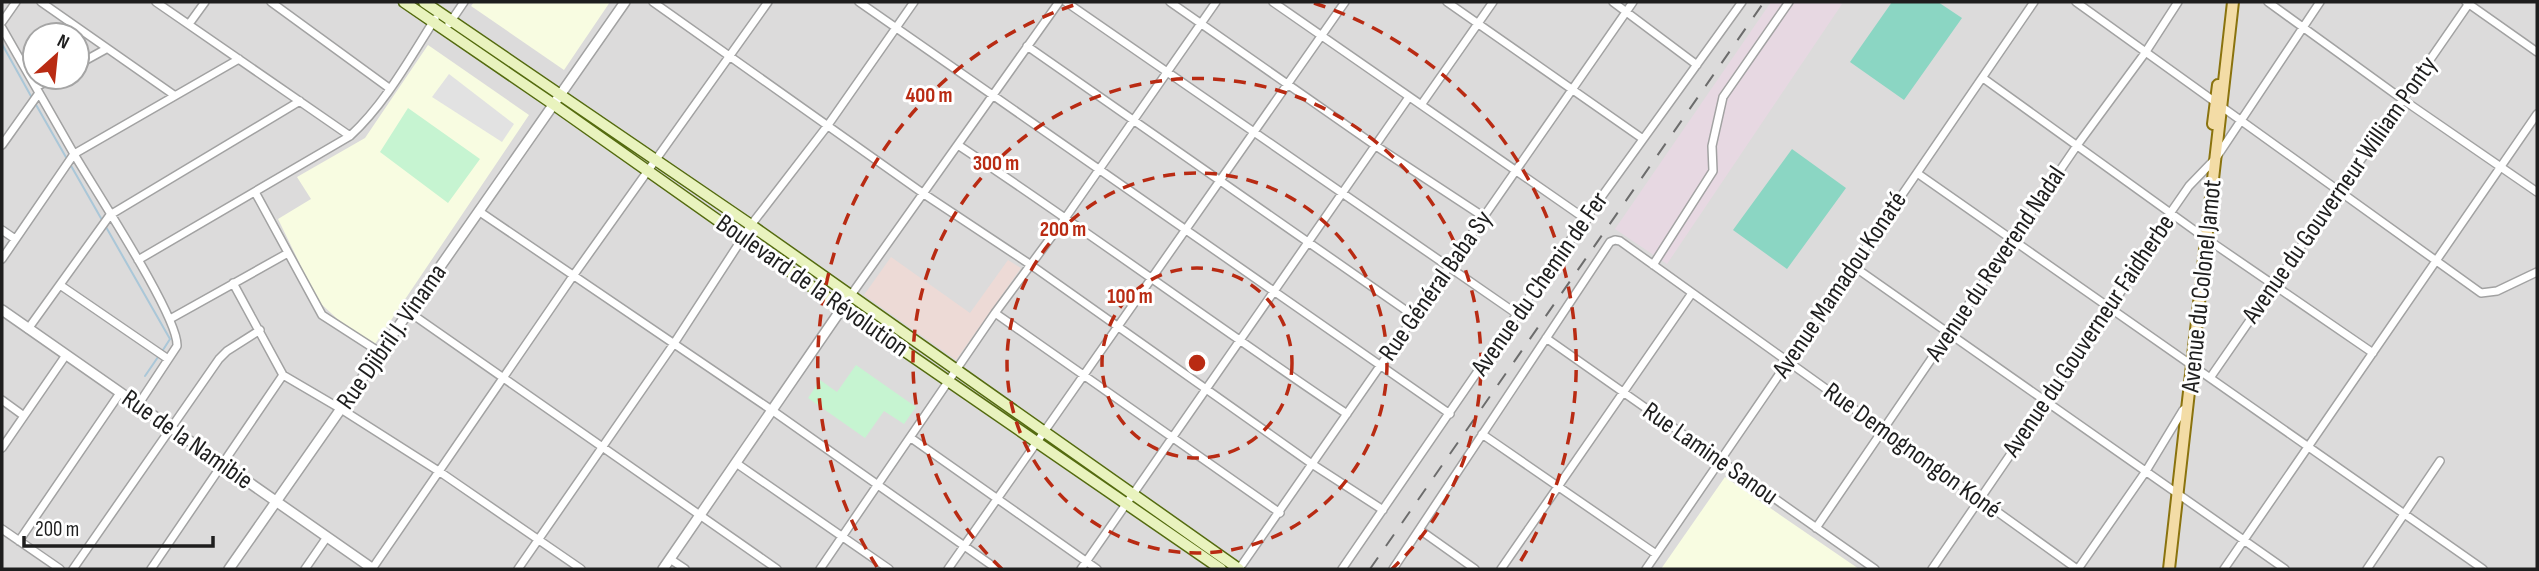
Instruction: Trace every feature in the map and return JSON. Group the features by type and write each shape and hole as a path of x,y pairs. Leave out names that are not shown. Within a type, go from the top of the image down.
{"main road":[{"name":"Boulevard de la Révolution","path":"404,2 433,22 448,25"},
{"name":"Boulevard de la Révolution","path":"424,2 439,12 448,25 556,99 751,225 1239,569"},
{"name":"Avenue du Colonel Jamot","path":"2219,106 2227,2"},
{"name":"Avenue du Colonel Jamot","path":"2164,569 2191,365 2212,160 2233,2"},
{"name":"Boulevard de la Révolution","path":"556,99 649,172 1221,569"},
{"name":"Avenue du Colonel Jamot","path":"2169,569 2183,410 2191,365"}],"street":[{"path":"2,22 16,2"},
{"path":"41,2 174,95"},
{"path":"156,2 350,136"},
{"path":"189,24 205,2"},
{"path":"271,2 389,88"},
{"path":"448,25 464,2"},
{"name":"Rue Djibril J. Vinama","path":"229,569 625,2"},
{"path":"653,2 923,194 1031,265 1312,464 1383,510"},
{"path":"372,569 573,276 768,2"},
{"path":"859,2 1450,414"},
{"path":"518,569 673,345 751,225 828,125 914,2"},
{"path":"663,569 850,295 1059,2"},
{"path":"1066,2 1517,314"},
{"path":"1170,2 1376,146 1484,217"},
{"path":"820,569 995,313 1066,217 1216,2"},
{"path":"1273,2 1587,220"},
{"path":"948,569 1345,2"},
{"path":"1447,2 1643,139"},
{"path":"1421,105 1493,2"},
{"path":"1613,2 1697,65"},
{"name":"Rue Général Baba Sy","path":"1239,569 1633,2"},
{"name":"Avenue du Chemin de Fer","path":"1342,569 1517,314 1742,2"},
{"path":"1653,265 1713,171 1712,146 1723,97 1789,2"},
{"name":"Avenue Mamadou Konaté","path":"1646,569 2034,2"},
{"path":"2076,2 2482,293 2497,291 2537,272"},
{"name":"Avenue du Reverend Nadal","path":"1816,528 2178,2"},
{"path":"2268,2 2537,192"},
{"name":"Avenue du Gouverneur Faidherbe","path":"1932,569 2110,309 2171,212 2240,121 2320,2"},
{"path":"2468,2 2537,52"},
{"name":"Avenue du Gouverneur William Ponty","path":"2210,378 2468,2"},
{"path":"138,260 350,136 389,88 439,12"},
{"path":"2,28 21,61"},
{"path":"1027,46 1415,316"},
{"path":"91,57 106,48"},
{"path":"2,259 74,153 239,59"},
{"path":"1983,78 2204,237 2373,353"},
{"path":"2,145 37,91"},
{"path":"39,91 170,319 177,342 138,405"},
{"path":"1081,569 1409,97"},
{"path":"28,328 110,215 300,102"},
{"path":"2224,569 2537,114"},
{"path":"958,145 1066,217 1240,342 1347,414"},
{"path":"1917,173 2483,569"},
{"path":"255,192 322,315 381,353"},
{"path":"480,212 773,411 997,569"},
{"path":"2,230 15,239"},
{"name":"Rue Demognongon Koné","path":"1610,242 1619,240 2078,569"},
{"name":"Avenue du Chemin de Fer","path":"1393,569 1610,242"},
{"path":"170,319 288,253"},
{"path":"1853,266 2285,569"},
{"path":"233,283 283,375 440,472 581,569"},
{"path":"60,285 168,359"},
{"path":"1501,569 1692,293"},
{"name":"Rue de la Namibie","path":"2,310 372,569"},
{"path":"409,312 777,569"},
{"path":"995,313 1280,513"},
{"path":"73,569 219,359 260,330"},
{"name":"Rue Lamine Sanou","path":"1546,338 1875,569"},
{"path":"2,448 66,355"},
{"path":"151,569 283,375"},
{"path":"19,541 120,393"},
{"path":"2,400 24,416"},
{"path":"2078,569 2146,471 2183,410"},
{"path":"1482,434 1656,554"},
{"path":"911,438 1097,569"},
{"path":"2367,569 2440,461"},
{"path":"736,463 889,569"},
{"path":"2,529 60,569"},
{"path":"1420,530 1475,569"},
{"path":"305,569 327,537"},
{"path":"670,559 685,569"}],"shaded area":[{"path":"2,2 2537,2 2537,569 2,569"},
{"path":"474,2 610,2 564,70 471,6"},
{"path":"1771,2 1842,4 1667,264 1615,229"},
{"path":"428,45 529,115 375,344 346,327 318,301 278,219 311,199 297,177 365,138"},
{"path":"449,74 514,124 502,142 432,97"},
{"path":"891,257 970,313 1008,260 1021,268 956,360 864,295"},
{"path":"1725,477 1859,569 1661,569"}],"green space":[{"path":"1892,2 1938,2 1962,18 1904,100 1850,62"},
{"path":"408,108 480,159 448,203 380,152"},
{"path":"1792,149 1846,188 1787,269 1733,230"},
{"path":"856,365 916,407 904,424 884,411 865,438 808,398 820,380 837,392"}],"waterway":[{"path":"2,44 32,98"},
{"path":"35,103 67,159"},
{"path":"70,164 102,220"},
{"path":"106,227 170,339 161,353"},
{"path":"145,376 158,357"}],"railway":[{"path":"1370,569 1764,2"}]}
